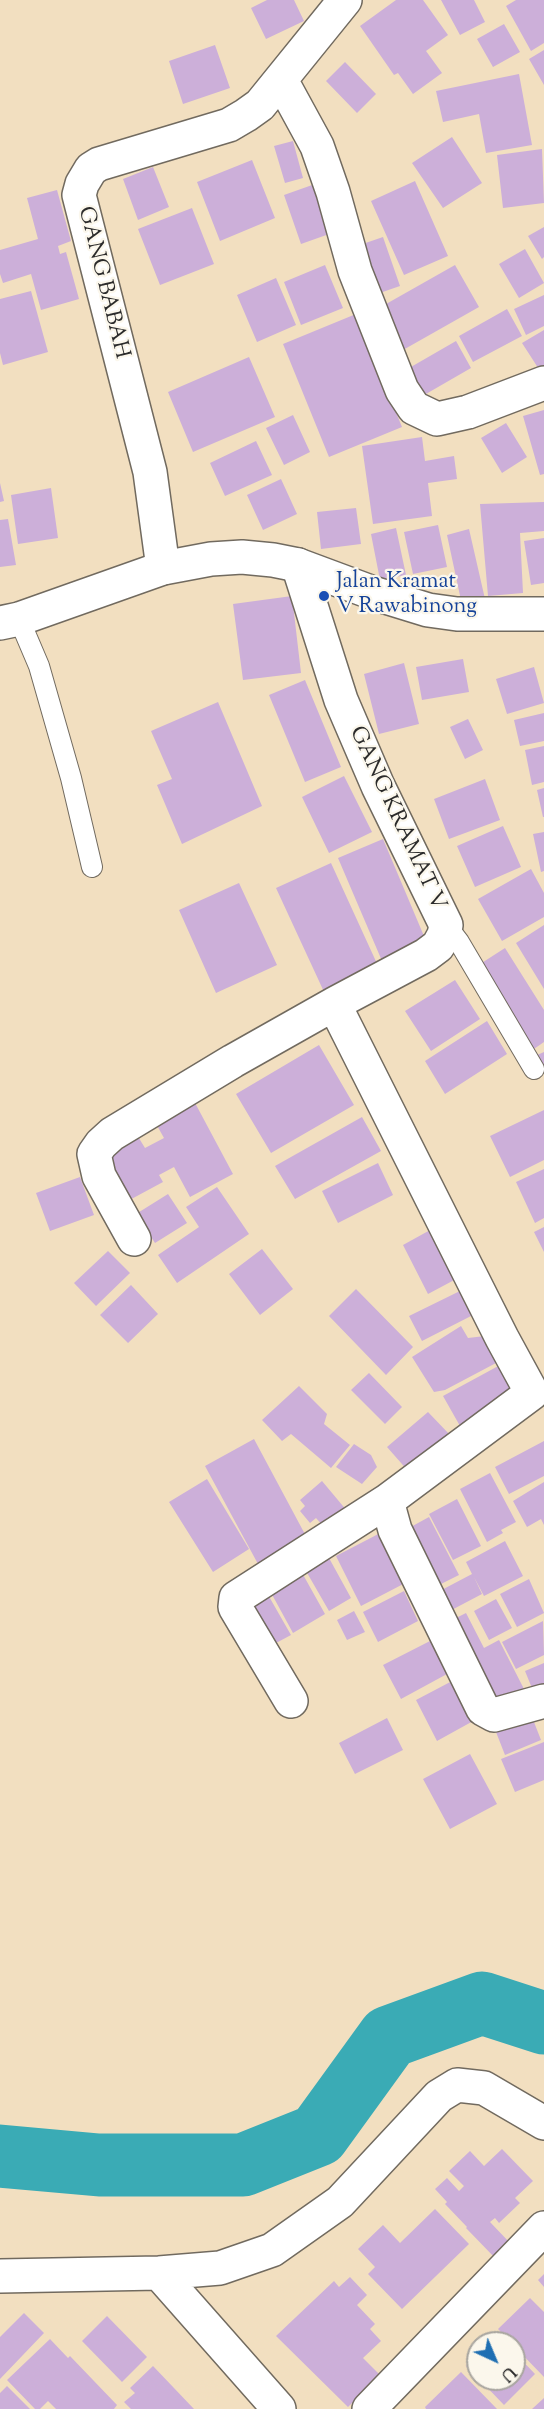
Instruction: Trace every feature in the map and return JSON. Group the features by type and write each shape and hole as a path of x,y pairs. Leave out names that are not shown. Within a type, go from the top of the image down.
{"street":[{"name":"GANG BABAH","path":"163,568 150,472 79,195 82,184 91,169 99,164 229,125 260,105 345,0"},
{"path":"281,80 317,146 355,271 402,390 414,408 437,419 468,412 544,383"},
{"path":"9,621 163,568 211,559 242,557 298,564 376,594 428,610 457,614 544,614"},
{"name":"GANG KRAMAT V","path":"134,1239 99,1176 94,1154 101,1144 112,1134 233,1061 426,955 438,946 444,935 446,925 378,786 341,700 298,564"},
{"path":"291,1701 235,1607 236,1598 387,1501 532,1393 334,1004"},
{"path":"387,1501 395,1530 483,1709 494,1715 544,1701"},
{"path":"0,2276 159,2273 220,2268 272,2250 340,2202 439,2096 457,2085 484,2088 544,2123"},
{"path":"369,2409 544,2228"},
{"path":"159,2273 279,2409"}],"lane":[{"path":"9,621 39,666 71,778 92,867"},
{"path":"446,925 459,942 534,1069"}],"building":[{"path":"267,0 294,0 304,21 266,39 251,8"},
{"path":"396,0 423,0 448,35 426,51 442,73 413,94 398,73 394,75 360,26"},
{"path":"441,0 474,0 485,22 460,35"},
{"path":"516,0 544,0 544,43 531,51 506,6"},
{"path":"504,24 520,52 493,67 477,39"},
{"path":"215,45 230,88 183,104 169,61"},
{"path":"544,50 544,85 529,59"},
{"path":"345,62 376,94 357,113 326,81"},
{"path":"519,74 532,145 486,153 479,114 443,122 436,91"},
{"path":"452,137 482,183 443,208 412,163"},
{"path":"293,141 303,178 285,183 274,146"},
{"path":"542,149 544,203 503,208 497,155"},
{"path":"252,160 275,218 220,241 197,182"},
{"path":"153,167 169,207 138,220 123,179"},
{"path":"415,181 448,256 404,275 371,201"},
{"path":"315,184 332,233 301,244 284,195"},
{"path":"57,190 71,241 58,246 60,254 66,252 79,299 41,310 31,274 3,283 0,274 0,250 38,239 27,198"},
{"path":"192,208 214,264 160,285 138,229"},
{"path":"544,227 544,257 542,259 528,236"},
{"path":"383,237 400,286 371,296 354,247"},
{"path":"525,249 544,283 519,298 499,264"},
{"path":"325,265 343,308 301,325 284,282"},
{"path":"455,265 479,307 403,350 379,308"},
{"path":"276,278 296,325 257,342 237,295"},
{"path":"31,291 48,352 3,365 0,353 0,299"},
{"path":"544,295 544,326 526,335 514,309"},
{"path":"507,309 522,336 473,362 459,336"},
{"path":"356,314 402,427 329,457 283,344"},
{"path":"544,330 544,377 522,343"},
{"path":"456,341 471,368 419,398 404,371"},
{"path":"249,357 275,417 193,452 168,392"},
{"path":"544,410 544,474 540,475 523,416"},
{"path":"293,415 310,452 284,465 266,428"},
{"path":"506,423 527,457 502,473 481,438"},
{"path":"422,437 425,461 454,456 457,479 428,483 432,516 373,524 362,446"},
{"path":"256,441 272,475 225,496 210,463"},
{"path":"281,479 297,514 263,530 247,495"},
{"path":"0,483 4,501 0,502"},
{"path":"51,488 58,538 18,544 11,495"},
{"path":"544,502 544,531 520,533 523,593 488,596 480,504"},
{"path":"356,508 361,544 321,549 317,512"},
{"path":"8,519 16,565 0,567 0,520"},
{"path":"438,525 447,567 413,574 404,532"},
{"path":"396,528 406,575 380,580 371,534"},
{"path":"469,529 485,599 462,605 447,535"},
{"path":"544,538 544,583 531,585 524,541"},
{"path":"292,596 301,673 243,680 233,604"},
{"path":"463,659 469,692 422,700 416,667"},
{"path":"404,663 419,724 379,734 364,674"},
{"path":"534,667 544,703 507,714 496,679"},
{"path":"305,680 341,767 305,782 269,695"},
{"path":"218,702 262,806 182,844 157,785 172,779 151,731"},
{"path":"544,713 544,741 520,746 514,720"},
{"path":"468,719 483,750 465,759 450,727"},
{"path":"544,746 544,782 532,785 525,750"},
{"path":"344,776 372,832 329,853 302,797"},
{"path":"485,779 500,820 449,839 434,799"},
{"path":"544,788 544,817 543,817 537,790"},
{"path":"503,826 521,867 475,887 457,846"},
{"path":"544,832 544,871 541,872 533,834"},
{"path":"383,839 429,948 385,968 338,858"},
{"path":"331,863 379,968 325,994 276,888"},
{"path":"531,869 544,893 544,917 502,941 478,899"},
{"path":"239,883 277,965 216,993 179,910"},
{"path":"544,925 544,989 516,943"},
{"path":"505,948 544,1010 544,1042 531,1051 477,966"},
{"path":"455,980 480,1019 431,1051 405,1011"},
{"path":"487,1021 507,1054 445,1094 425,1061"},
{"path":"319,1045 354,1105 271,1153 236,1094"},
{"path":"544,1052 544,1074 535,1056"},
{"path":"194,1101 233,1174 190,1197 174,1167 159,1175 163,1182 124,1203 99,1155 137,1135 145,1148 164,1138 155,1122"},
{"path":"544,1110 544,1160 510,1177 490,1136"},
{"path":"362,1117 381,1151 295,1199 275,1166"},
{"path":"378,1163 393,1195 338,1223 322,1191"},
{"path":"544,1169 544,1218 535,1223 516,1182"},
{"path":"80,1177 94,1215 50,1231 36,1193"},
{"path":"217,1187 249,1234 177,1283 158,1255 199,1227 186,1207"},
{"path":"168,1194 187,1223 155,1243 136,1214"},
{"path":"544,1227 544,1252 534,1232"},
{"path":"432,1229 458,1278 428,1294 403,1245"},
{"path":"262,1249 293,1289 260,1315 229,1274"},
{"path":"108,1251 130,1273 96,1306 74,1283"},
{"path":"131,1285 158,1314 128,1343 100,1315"},
{"path":"356,1289 413,1347 386,1375 329,1316"},
{"path":"462,1290 475,1314 422,1341 409,1316"},
{"path":"461,1326 468,1338 485,1336 496,1363 445,1390 434,1392 412,1357"},
{"path":"502,1364 519,1394 468,1432 463,1423 460,1426 443,1396"},
{"path":"369,1373 402,1407 385,1424 351,1390"},
{"path":"299,1386 327,1414 324,1424 350,1445 331,1468 291,1434 282,1441 262,1420"},
{"path":"428,1412 451,1436 409,1472 387,1447"},
{"path":"254,1439 307,1538 258,1564 205,1466"},
{"path":"544,1441 544,1476 509,1494 495,1467"},
{"path":"354,1444 371,1455 377,1467 362,1484 336,1467"},
{"path":"490,1473 516,1522 501,1530 503,1533 487,1542 460,1489"},
{"path":"207,1479 249,1549 213,1572 169,1502"},
{"path":"322,1481 353,1518 332,1536 316,1518 310,1523 300,1511 305,1506 300,1500"},
{"path":"544,1482 544,1525 541,1519 527,1527 513,1501"},
{"path":"457,1499 481,1546 453,1560 429,1514"},
{"path":"429,1517 459,1575 427,1591 398,1534"},
{"path":"386,1530 411,1580 361,1606 336,1556"},
{"path":"505,1541 523,1576 484,1596 474,1577 482,1594 444,1614 434,1594 472,1574 466,1562"},
{"path":"329,1558 351,1598 329,1611 306,1571"},
{"path":"301,1571 325,1614 293,1633 269,1589"},
{"path":"529,1579 544,1613 517,1627 500,1594"},
{"path":"404,1591 418,1621 378,1642 363,1612"},
{"path":"267,1593 291,1635 263,1650 239,1608"},
{"path":"496,1599 512,1628 489,1640 474,1611"},
{"path":"354,1611 365,1632 347,1640 337,1620"},
{"path":"466,1613 484,1648 499,1640 524,1689 498,1703 446,1623"},
{"path":"543,1621 544,1655 516,1669 502,1642"},
{"path":"430,1641 447,1674 401,1699 383,1665"},
{"path":"544,1663 544,1694 536,1698 525,1671"},
{"path":"454,1680 475,1720 437,1741 416,1700"},
{"path":"532,1717 541,1740 505,1755 496,1732"},
{"path":"387,1718 403,1750 355,1774 339,1743"},
{"path":"544,1742 544,1780 515,1792 501,1759"},
{"path":"470,1754 497,1804 450,1829 423,1779"},
{"path":"502,2149 533,2181 515,2198 520,2203 499,2223 495,2218 490,2222 511,2244 496,2259 445,2204 447,2202 435,2189 447,2178 459,2191 464,2186 449,2171 470,2151 484,2166"},
{"path":"435,2209 469,2244 402,2309 368,2274 375,2267 358,2249 383,2225 400,2243"},
{"path":"544,2274 544,2287 538,2280"},
{"path":"350,2277 367,2295 357,2305 375,2324 370,2329 381,2341 363,2358 380,2375 348,2407 276,2336 334,2281 339,2287"},
{"path":"530,2298 544,2312 544,2377 526,2358 526,2331 500,2331 498,2329"},
{"path":"24,2313 44,2333 0,2379 0,2337"},
{"path":"107,2316 147,2357 122,2382 82,2341"},
{"path":"50,2339 68,2358 70,2356 117,2405 114,2409 56,2409 48,2401 40,2409 35,2409 7,2380"},
{"path":"526,2365 535,2374 526,2383"},
{"path":"153,2366 194,2409 131,2409 124,2402 135,2393 130,2388"},
{"path":"461,2372 466,2377 466,2391 479,2391 497,2409 426,2409 425,2407"},
{"path":"7,2386 30,2409 0,2409 0,2393"},
{"path":"491,2391 518,2391 504,2405"},
{"path":"544,2398 544,2409 532,2409"}],"waterway":[{"path":"0,2156 99,2165 243,2165 318,2135 389,2037 482,2003 544,2023"}],"place":[{"name":"Jalan Kramat V Rawabinong","path":"324,596"}]}
